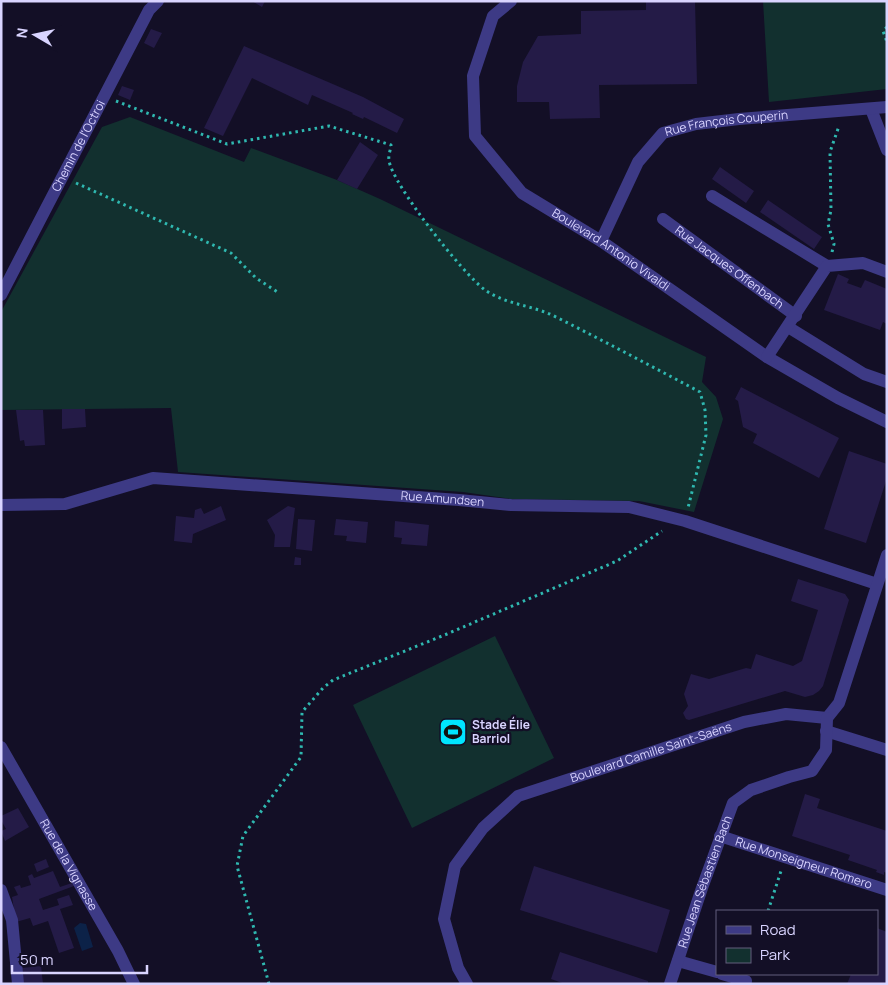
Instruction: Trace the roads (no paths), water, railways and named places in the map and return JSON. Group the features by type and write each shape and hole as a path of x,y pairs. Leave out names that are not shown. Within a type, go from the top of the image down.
{"street":[{"name":"Chemin de l'Octroi","path":"1,295 149,10 158,1"},
{"name":"Boulevard Antonio Vivaldi","path":"511,1 494,16 473,76 475,136 522,193 601,241 767,357 838,398 887,422"},
{"name":"Rue François Couperin","path":"601,241 638,162 662,133 696,124 739,118 887,107"},
{"path":"871,109 887,150"},
{"path":"712,196 826,266 863,264 887,272"},
{"name":"Rue Jacques Offenbach","path":"663,219 796,316"},
{"name":"Rue Jacques Offenbach","path":"767,357 796,316 826,266"},
{"path":"788,328 864,374 887,382"},
{"name":"Rue Amundsen","path":"1,505 65,504 153,478 511,505 629,507 679,519 877,584"},
{"path":"827,718 839,703 887,555"},
{"name":"Boulevard Camille Saint-Saëns","path":"467,984 458,968 444,919 455,866 483,828 518,796 744,722 786,714 827,718"},
{"name":"Rue Jean Sébastien Bach","path":"670,984 733,803 751,790 812,771 826,750 827,718"},
{"path":"826,731 887,750"},
{"name":"Rue de la Vignasse","path":"1,747 118,951 134,984"},
{"name":"Rue Monseigneur Romero","path":"720,836 887,890"},
{"path":"1,890 12,920 18,984"},
{"path":"678,961 716,972"},
{"path":"725,975 746,981"}],"water":[{"path":"80,923 86,924 93,947 82,951 74,928"}],"place":[{"name":"Stade Élie Barriol","path":"453,732"}]}
